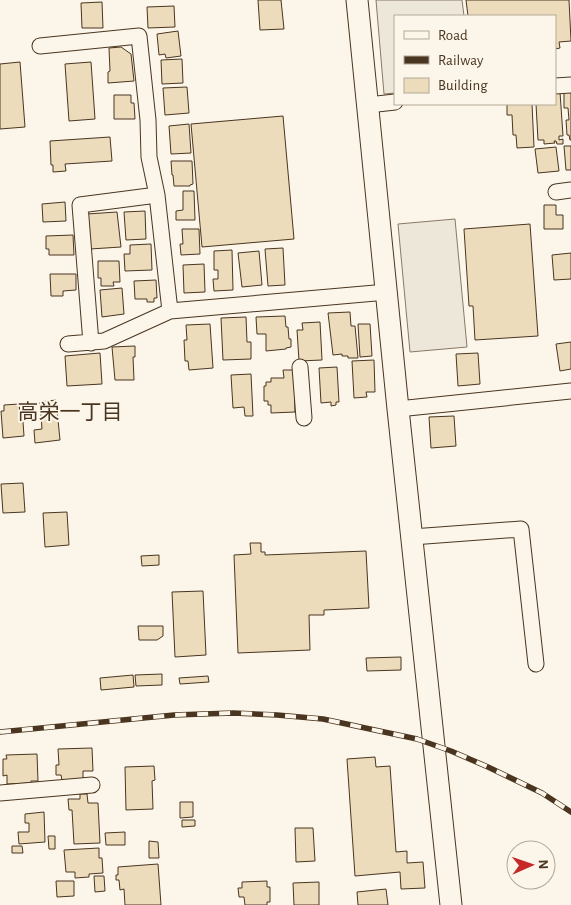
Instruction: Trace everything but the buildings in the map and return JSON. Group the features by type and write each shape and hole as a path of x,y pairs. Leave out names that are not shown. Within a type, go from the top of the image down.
{"street":[{"path":"357,0 451,905"},
{"path":"40,46 139,36 148,120 149,157 157,195 170,311"},
{"path":"556,86 571,84"},
{"path":"368,105 394,102"},
{"path":"91,343 80,205 157,195"},
{"path":"68,344 104,341 170,311 387,292"},
{"path":"300,367 304,418"},
{"path":"398,409 571,391"},
{"path":"412,537 521,529 536,664"},
{"path":"0,793 92,785"}],"shaded area":[{"path":"376,0 462,0 464,15 394,15 394,93 384,94"},
{"path":"455,219 467,347 410,352 398,224"}],"railway":[{"path":"0,732 174,715 233,713 323,719 417,739 451,751 542,793 571,812"}],"district":[{"name":"高栄一丁目","path":"70,412"}]}
